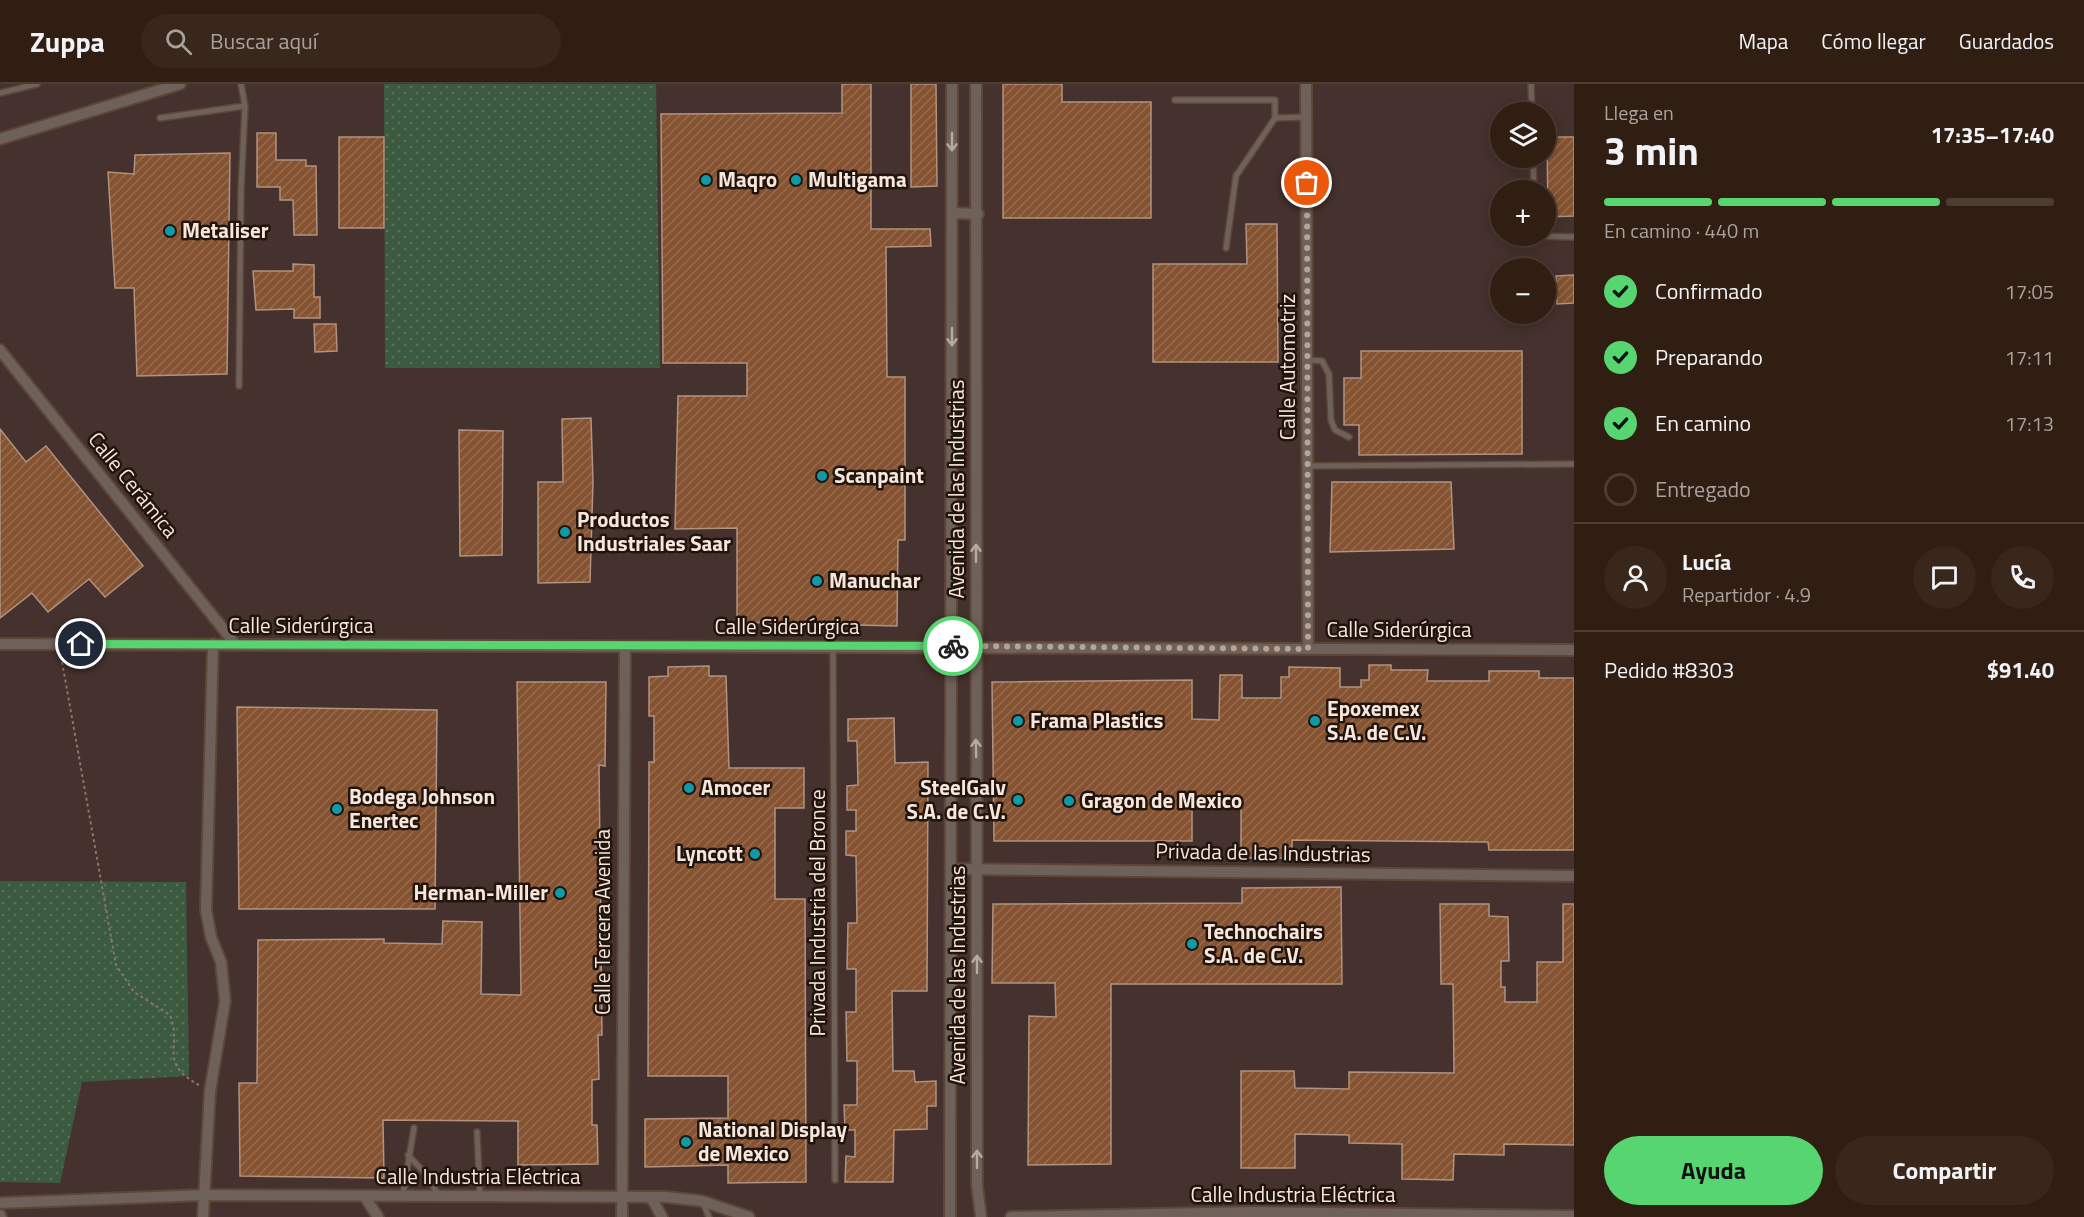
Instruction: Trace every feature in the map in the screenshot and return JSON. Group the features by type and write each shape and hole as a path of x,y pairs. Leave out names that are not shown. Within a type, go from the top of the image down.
{"street":[{"path":"0,139 180,84"},
{"name":"Avenida de las Industrias","path":"950,1217 952,84"},
{"name":"Avenida de las Industrias","path":"976,84 978,213 975,647 978,870 977,1185 981,1217"},
{"name":"Calle Automotriz","path":"1306,84 1308,649"},
{"path":"953,213 978,213"},
{"name":"Calle Cerámica","path":"0,350 236,645"},
{"name":"Calle Siderúrgica","path":"0,644 1574,650"},
{"path":"203,1217 210,1091 225,1001 221,962 211,937 206,910 213,645"},
{"name":"Calle Tercera Avenida","path":"622,1217 625,647"},
{"name":"Privada de las Industrias","path":"951,869 1574,876"},
{"name":"Calle Industria Eléctrica","path":"0,1203 204,1196 621,1196 702,1201 749,1217"},
{"path":"365,1197 378,1217"},
{"path":"651,1197 662,1217"},
{"name":"Calle Industria Eléctrica","path":"1011,1217 1250,1212 1574,1216"}],"lane":[{"path":"0,93 37,84"},
{"path":"239,386 241,190 245,106 241,84"},
{"path":"1531,84 1532,102"},
{"path":"1175,100 1275,100 1275,118 1236,176 1226,248"},
{"path":"160,118 245,106"},
{"path":"1275,118 1306,117"},
{"path":"1556,236 1574,237"},
{"path":"1308,360 1322,361 1326,366 1329,374 1331,420 1335,430 1349,437"},
{"path":"1308,466 1574,465"},
{"name":"Privada Industria del Bronce","path":"833,646 835,1180"},
{"path":"403,1197 414,1128"},
{"path":"477,1132 480,1197"},
{"path":"408,1155 424,1172 440,1197"},
{"path":"702,1201 709,1217"}],"path":[{"path":"59,644 116,965 134,992 170,1015 173,1053 177,1068 187,1078 210,1091"}],"shaded area":[{"path":"0,84 1574,84 1574,1217 0,1217"}],"green space":[{"path":"384,84 656,84 660,368 385,368"},
{"path":"0,881 186,882 189,1076 82,1082 60,1183 0,1182"}],"building":[{"path":"842,84 871,84 871,229 930,229 931,246 886,247 887,377 905,377 905,540 898,540 897,626 737,622 737,528 675,529 678,396 747,396 747,363 663,363 661,114 842,113"},
{"path":"911,84 936,84 937,186 911,187"},
{"path":"1003,84 1062,84 1062,102 1151,102 1151,218 1003,218"},
{"path":"257,133 276,133 276,160 306,160 306,166 316,166 317,235 294,235 293,200 280,200 280,187 257,187"},
{"path":"339,137 384,137 384,228 339,228"},
{"path":"1556,137 1574,137 1574,216 1556,217 1556,180 1548,180 1547,168 1556,168"},
{"name":"Metaliser","path":"230,153 227,374 137,376 134,288 115,288 108,172 134,174 135,155"},
{"path":"1246,224 1277,224 1278,362 1153,362 1153,264 1247,264"},
{"path":"293,264 314,265 314,297 320,297 320,318 294,318 294,309 256,310 253,271 293,271"},
{"path":"1574,275 1574,303 1557,304 1556,276"},
{"path":"314,324 336,324 337,351 315,352"},
{"path":"1361,351 1522,351 1522,454 1359,455 1359,425 1344,425 1344,378 1361,378"},
{"name":"Productos Industriales Saar","path":"591,418 593,482 590,582 538,583 538,482 563,482 562,419"},
{"path":"0,429 26,462 46,446 143,566 105,597 89,579 48,612 32,593 0,618"},
{"path":"459,430 503,431 502,555 460,556"},
{"path":"1332,482 1451,482 1454,549 1330,552"},
{"path":"1369,665 1391,665 1391,670 1428,670 1427,681 1489,681 1489,671 1539,671 1539,678 1574,678 1574,850 1489,850 1488,842 1292,840 1292,858 1241,858 1241,798 1192,798 1192,841 994,841 992,682 1192,680 1192,719 1219,720 1220,675 1242,675 1242,698 1281,698 1281,677 1289,677 1289,667 1340,668 1340,687 1361,687 1361,680 1369,680"},
{"path":"709,666 709,676 726,676 729,768 804,768 804,808 775,808 775,899 805,899 806,1182 728,1183 728,1165 645,1167 645,1119 728,1118 728,1076 648,1076 649,762 654,762 654,716 649,716 649,677 668,676 668,667"},
{"path":"517,682 606,682 605,766 599,765 602,1035 598,1035 599,1079 592,1080 592,1125 597,1125 598,1164 518,1165 518,1121 383,1120 384,1178 240,1176 239,1083 257,1083 258,940 384,939 384,943 442,944 443,921 482,922 481,994 521,995"},
{"name":"Bodega Johnson Enertec","path":"237,707 437,710 435,909 239,909"},
{"path":"894,718 895,763 928,762 927,991 892,991 893,1071 914,1071 915,1082 936,1081 936,1106 927,1106 927,1129 894,1130 893,1182 845,1182 846,1156 855,1157 855,1130 845,1130 844,1105 857,1105 857,1061 847,1061 846,1012 856,1012 856,969 847,969 848,923 857,923 856,856 846,855 846,831 856,831 856,810 847,810 847,786 858,785 857,741 848,741 848,719"},
{"path":"1341,887 1342,984 1111,984 1111,1164 1028,1165 1029,1016 1056,1017 1055,983 992,983 993,904 1242,903 1242,888"},
{"path":"1440,904 1489,904 1489,916 1508,917 1509,961 1501,961 1501,987 1505,987 1505,1002 1537,1002 1537,962 1563,962 1563,904 1574,904 1574,1145 1504,1144 1504,1155 1454,1154 1453,1180 1402,1179 1402,1144 1349,1143 1349,1135 1295,1134 1295,1168 1241,1168 1241,1071 1294,1071 1295,1088 1349,1089 1349,1072 1454,1073 1453,984 1441,984"}],"way so far":[{"path":"953,646 1308,649 1307,183"}],"place":[{"name":"Maqro","path":"706,180"},
{"name":"Multigama","path":"796,180"},
{"name":"Metaliser","path":"170,231"},
{"name":"Scanpaint","path":"822,476"},
{"name":"Productos Industriales Saar","path":"565,532"},
{"name":"Manuchar","path":"817,581"},
{"name":"Frama Plastics","path":"1018,721"},
{"name":"Epoxemex S.A. de C.V.","path":"1315,721"},
{"name":"Amocer","path":"689,788"},
{"name":"SteelGalv S.A. de C.V.","path":"1018,800"},
{"name":"Gragon de Mexico","path":"1069,801"},
{"name":"Bodega Johnson Enertec","path":"337,809"},
{"name":"Lyncott","path":"755,854"},
{"name":"Herman-Miller","path":"560,893"},
{"name":"Technochairs S.A. de C.V.","path":"1192,944"},
{"name":"National Display de Mexico","path":"686,1142"}],"route":[{"path":"81,644 953,646"}]}
